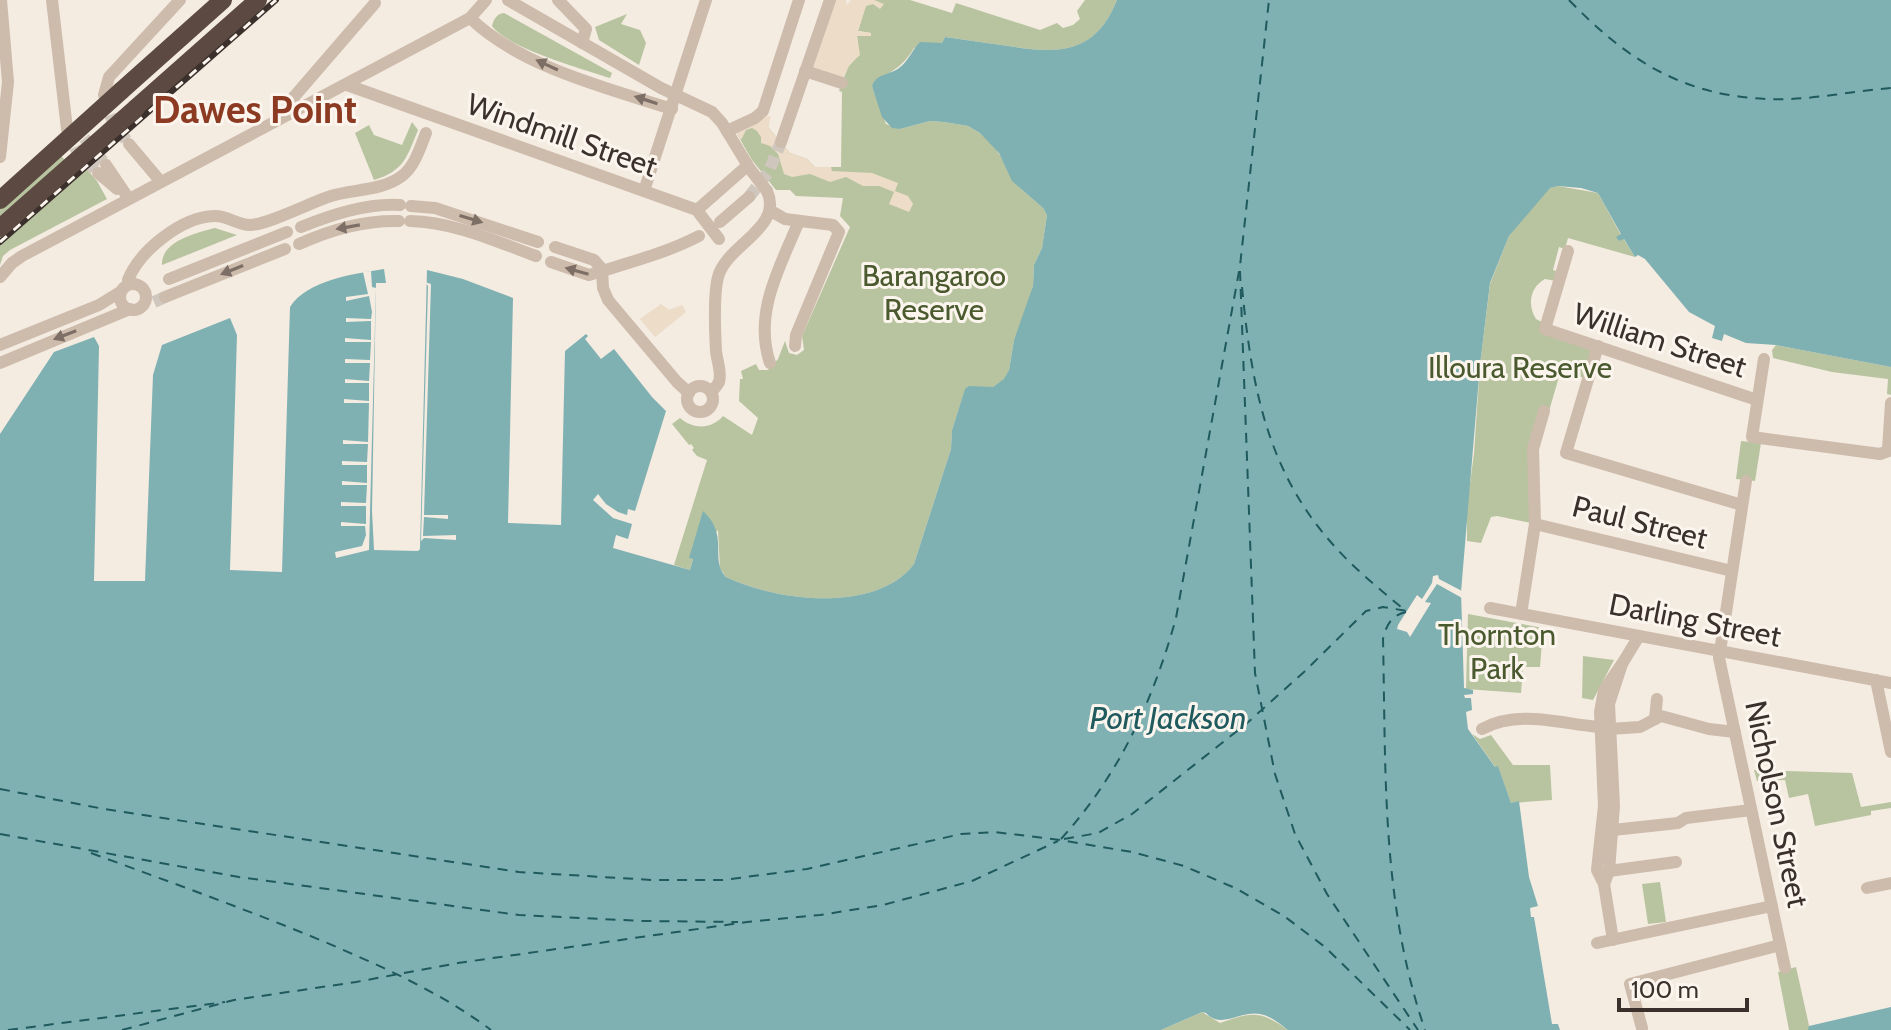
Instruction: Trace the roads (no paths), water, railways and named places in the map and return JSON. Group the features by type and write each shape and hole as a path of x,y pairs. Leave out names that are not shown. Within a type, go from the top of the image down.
{"highway":[{"path":"0,200 223,0"},
{"path":"0,212 241,0"},
{"path":"0,228 258,0"}],"street":[{"path":"0,157 8,82 1,0"},
{"path":"52,0 61,89 68,124"},
{"path":"104,95 109,77 180,0"},
{"path":"0,277 22,256 470,18 486,0"},
{"path":"508,0 629,69 674,102"},
{"path":"558,0 586,29 582,43"},
{"path":"644,191 706,0"},
{"path":"727,131 763,111 799,0"},
{"path":"781,142 830,0"},
{"path":"297,111 292,103 293,98 375,3"},
{"path":"470,18 500,42 554,69 620,92 712,112 767,191 771,211 718,277 716,351 720,378 711,392 712,405 702,412 694,411 688,405 689,393"},
{"path":"620,92 629,69"},
{"path":"805,71 842,83"},
{"path":"315,75 326,96"},
{"name":"Windmill Street","path":"347,85 698,211"},
{"path":"130,309 122,304 130,287 129,276 155,243 174,230 214,216 242,224 255,224 329,197 388,184 408,170 426,133"},
{"path":"129,144 161,182"},
{"path":"733,256 698,211 748,167"},
{"path":"102,169 129,199"},
{"path":"720,222 749,197"},
{"path":"301,227 330,215 384,204 405,205 446,211 538,242"},
{"path":"771,211 785,219 833,225 839,237 796,335 795,346"},
{"path":"299,244 334,230 385,220 433,222 536,256"},
{"path":"770,363 764,346 766,300 799,221"},
{"path":"0,345 99,305 130,287 163,281 287,232"},
{"path":"551,262 589,275 648,259 699,236"},
{"path":"555,247 594,260 602,269 603,288 608,300 689,393"},
{"path":"0,363 285,249"},
{"name":"William Street","path":"1568,251 1545,329 1757,400"},
{"path":"130,287 154,301"},
{"path":"1598,346 1566,453 1742,505"},
{"path":"1764,359 1752,437 1880,454 1889,450 1891,403"},
{"path":"689,393 700,386 711,392"},
{"path":"1521,614 1535,524 1533,449 1544,411"},
{"name":"Nicholson Street","path":"1746,481 1719,658 1785,968"},
{"name":"Paul Street","path":"1535,524 1732,571"},
{"name":"Darling Street","path":"1490,608 1891,683"},
{"path":"1613,940 1604,884 1597,870 1604,806 1604,690 1639,636"},
{"path":"1876,680 1891,752"},
{"path":"1655,719 1657,699"},
{"path":"1482,729 1510,718 1604,728 1640,727 1661,716 1709,729 1735,732"},
{"path":"1604,728 1614,806 1609,871 1604,884"},
{"path":"1613,830 1751,810"},
{"path":"1609,871 1676,862"},
{"path":"1867,888 1891,883"},
{"path":"1597,943 1772,906"},
{"path":"1642,1028 1630,984 1780,945"}],"water":[{"name":"Port Jackson","path":"1117,0 1891,0 1891,367 1776,345 1746,343 1724,334 1722,341 1712,338 1715,326 1689,312 1645,259 1638,255 1635,257 1624,239 1619,241 1616,237 1621,234 1598,193 1581,188 1550,188 1509,236 1490,283 1461,592 1464,688 1473,690 1473,694 1464,695 1471,698 1472,710 1466,712 1468,729 1495,767 1498,766 1511,803 1519,801 1529,877 1538,906 1530,908 1531,917 1534,917 1552,1024 1558,1024 1560,1030 1288,1030 1272,1018 1260,1014 1218,1020 1202,1012 1161,1030 0,1030 0,434 54,352 94,337 99,346 94,581 145,581 153,375 162,345 230,318 237,335 230,570 282,572 290,307 319,284 384,269 386,283 376,283 374,550 420,549 427,270 463,279 513,298 508,523 561,525 565,351 586,334 585,339 601,359 614,349 666,411 635,511 628,509 627,515 618,512 598,494 593,500 613,518 632,524 628,539 616,535 613,548 690,570 693,559 689,558 703,511 716,529 719,563 726,577 797,597 851,596 876,590 897,580 914,564 951,449 952,430 965,389 969,386 993,387 1004,379 1009,370 1014,340 1033,286 1034,265 1042,248 1047,215 1012,181 999,153 980,133 968,126 930,121 900,129 892,128 882,117 872,86 880,77 902,65 920,42 942,43 945,37 1026,49 1073,47 1098,32"},
{"path":"1891,1007 1891,1030 1808,1030 1809,1026"}],"tunnel":[{"path":"104,98 113,122 129,144"},
{"path":"73,124 106,165"},
{"path":"67,131 76,149 98,173"},
{"path":"749,197 769,171 781,142"},
{"path":"154,302 165,297"}],"railway":[{"path":"0,242 276,0"}],"district":[{"name":"Dawes Point","path":"255,109"}],"park label":[{"name":"Barangaroo Reserve","path":"934,292"},
{"name":"Illoura Reserve","path":"1520,367"},
{"name":"Thornton Park","path":"1497,651"}]}
